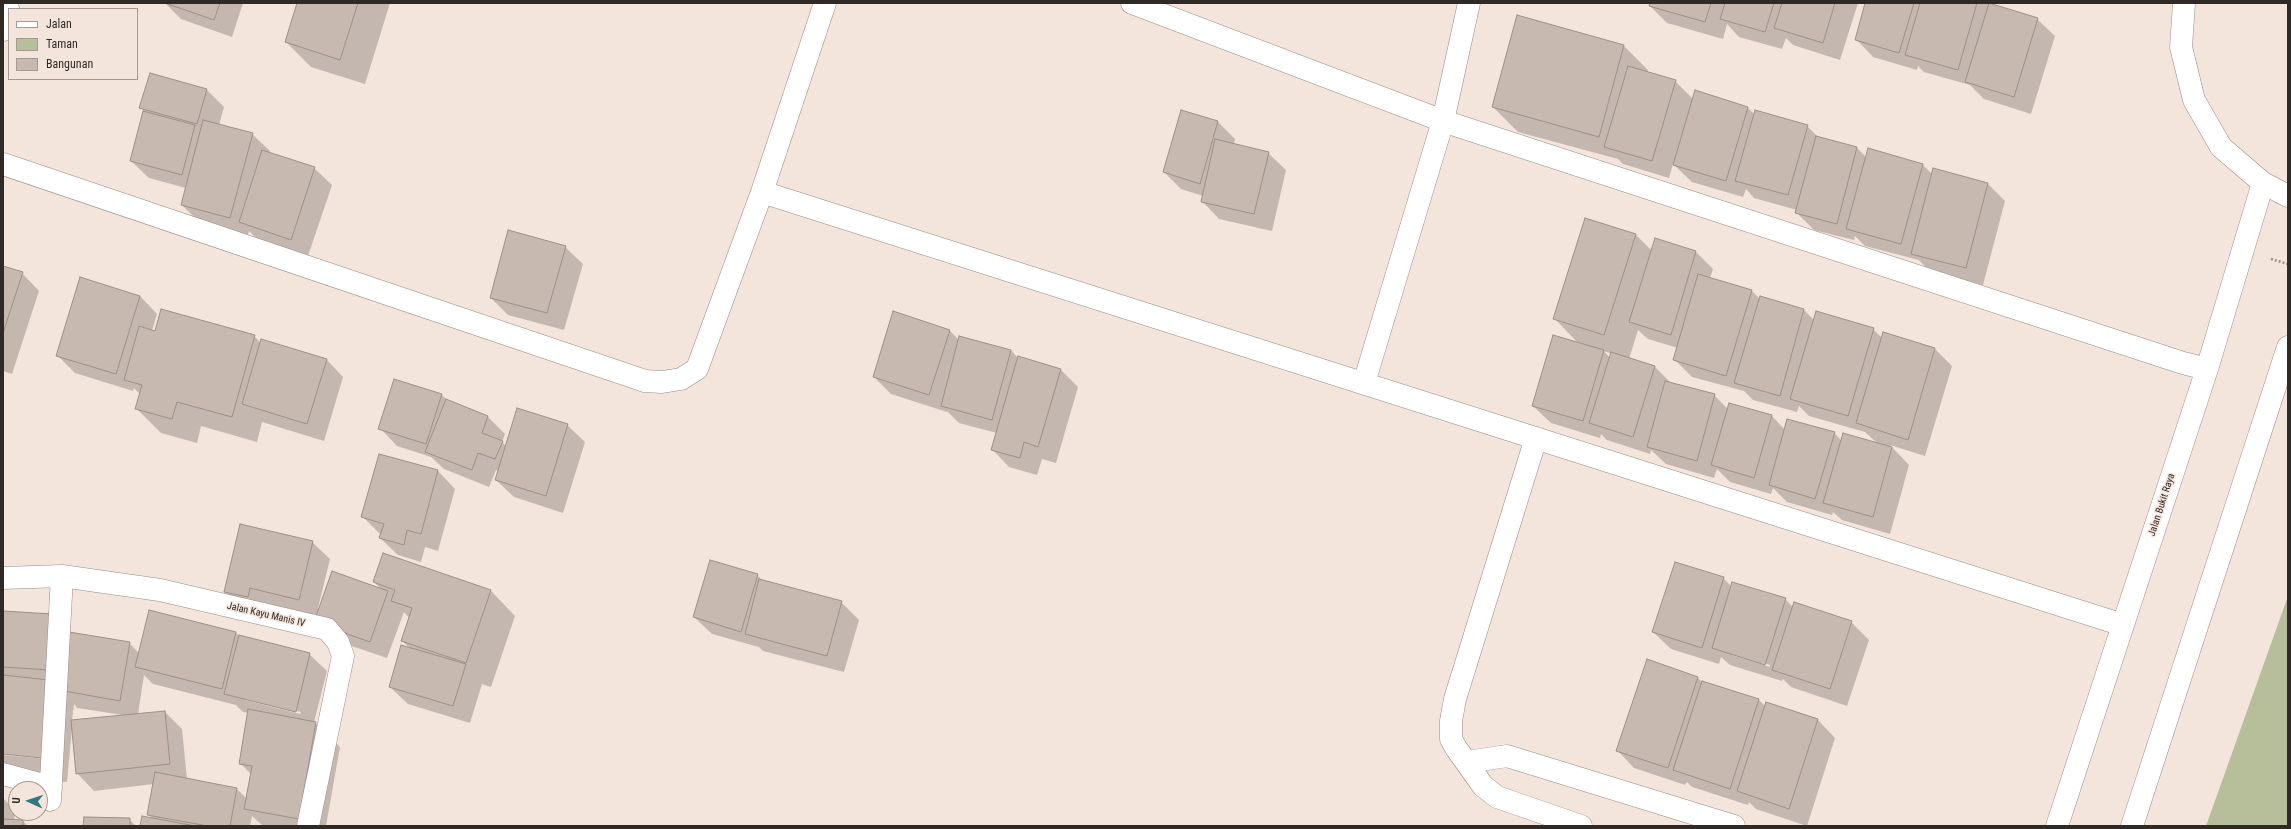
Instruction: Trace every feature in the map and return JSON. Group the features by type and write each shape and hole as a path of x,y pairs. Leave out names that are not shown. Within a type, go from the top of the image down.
{"street":[{"path":"3,164 644,381 662,382 681,380 697,369 762,192 825,3"},
{"path":"1132,3 1443,121 2168,358 2207,369"},
{"path":"1364,383 1443,121 1469,3"},
{"path":"2184,3 2181,47 2194,100 2221,147 2262,183 2288,196"},
{"path":"3,30 8,13"},
{"name":"Jalan Bukit Raya","path":"2057,826 2207,369 2262,183"},
{"path":"762,192 2123,625"},
{"path":"2132,826 2288,346"},
{"path":"1536,438 1455,699 1451,721 1452,739 1456,748 1483,786 1497,797 1580,826"},
{"path":"3,774 51,794 62,576"},
{"name":"Jalan Kayu Manis IV","path":"3,578 62,576 160,590 327,629 338,642 343,656 342,670 308,826"},
{"path":"1467,762 1507,756 1734,826"}],"green space":[{"path":"2288,596 2288,826 2206,826"}],"building":[{"path":"165,3 220,3 214,20"},
{"path":"297,3 358,3 340,60 285,42"},
{"path":"1650,3 1711,3 1705,22 1649,6"},
{"path":"1725,3 1774,3 1765,32 1720,19"},
{"path":"1782,3 1835,3 1823,43 1774,28"},
{"path":"1865,3 1914,3 1899,53 1855,40"},
{"path":"1920,3 1977,3 1958,70 1905,55"},
{"path":"1989,3 2038,18 2014,97 1965,82"},
{"path":"1517,15 1624,45 1599,137 1492,107"},
{"path":"1628,66 1676,80 1652,161 1604,147"},
{"path":"150,73 207,89 197,124 139,108"},
{"path":"1695,90 1748,107 1726,181 1673,165"},
{"path":"1181,110 1218,121 1200,184 1163,172"},
{"path":"1755,110 1808,125 1788,195 1735,181"},
{"path":"143,111 195,125 182,175 130,161"},
{"path":"203,120 253,133 230,218 181,205"},
{"path":"1816,136 1857,147 1837,224 1795,213"},
{"path":"1215,139 1269,152 1254,214 1201,202"},
{"path":"1868,148 1923,164 1901,244 1846,229"},
{"path":"262,150 315,167 291,240 239,222"},
{"path":"1933,168 1988,183 1966,268 1911,254"},
{"path":"1585,218 1636,234 1604,335 1553,319"},
{"path":"508,230 566,246 547,313 490,298"},
{"path":"1655,238 1696,251 1671,335 1629,322"},
{"path":"3,266 23,272 3,333"},
{"path":"1698,274 1752,290 1726,376 1673,360"},
{"path":"80,277 140,296 116,374 56,356"},
{"path":"1760,296 1804,309 1780,396 1734,383"},
{"path":"161,309 255,335 232,417 177,402 172,419 135,409 142,385 124,380 139,326 155,331"},
{"path":"893,311 950,330 929,395 873,377"},
{"path":"1816,311 1874,328 1848,416 1790,399"},
{"path":"1883,332 1935,348 1908,440 1856,423"},
{"path":"1553,335 1604,350 1583,421 1532,406"},
{"path":"959,336 1011,350 992,420 941,406"},
{"path":"261,339 327,359 307,424 242,404"},
{"path":"1611,352 1655,366 1633,437 1589,423"},
{"path":"1018,356 1061,369 1038,447 1024,442 1020,458 991,450"},
{"path":"394,379 442,394 426,444 378,429"},
{"path":"1665,381 1715,394 1697,461 1647,447"},
{"path":"446,399 488,416 482,433 503,441 495,459 478,453 472,470 425,452"},
{"path":"1729,403 1772,415 1754,478 1711,465"},
{"path":"517,408 568,424 546,496 495,480"},
{"path":"1787,419 1835,432 1815,499 1769,485"},
{"path":"1843,433 1892,447 1873,517 1823,503"},
{"path":"379,454 438,470 421,534 407,530 404,545 379,538 384,524 361,517"},
{"path":"240,524 313,541 299,600 250,588 248,597 224,592"},
{"path":"383,553 491,590 466,663 401,641 412,608 391,601 395,590 373,582"},
{"path":"710,560 758,574 741,632 693,617"},
{"path":"1675,562 1724,577 1702,648 1652,632"},
{"path":"332,571 388,591 370,642 314,622"},
{"path":"759,579 842,601 827,656 745,634"},
{"path":"1732,582 1786,598 1765,665 1712,648"},
{"path":"1794,602 1852,621 1830,689 1772,670"},
{"path":"149,610 236,632 222,689 135,667"},
{"path":"3,611 53,614 49,670 3,667"},
{"path":"69,632 130,642 120,701 59,690"},
{"path":"239,635 310,653 296,712 224,694"},
{"path":"401,645 466,664 453,706 389,687"},
{"path":"1647,659 1698,677 1668,768 1616,751"},
{"path":"3,675 49,680 42,758 3,754"},
{"path":"1702,681 1759,699 1730,789 1673,770"},
{"path":"1766,702 1818,719 1789,809 1737,791"},
{"path":"248,709 316,722 299,819 244,809 252,766 239,764"},
{"path":"165,711 170,764 76,774 71,720"},
{"path":"155,772 237,788 230,826 208,826 147,815"},
{"path":"142,816 195,826 140,826"},
{"path":"84,817 130,818 130,826 83,826"},
{"path":"3,819 8,819 8,821 23,821 23,826 3,826"}]}
